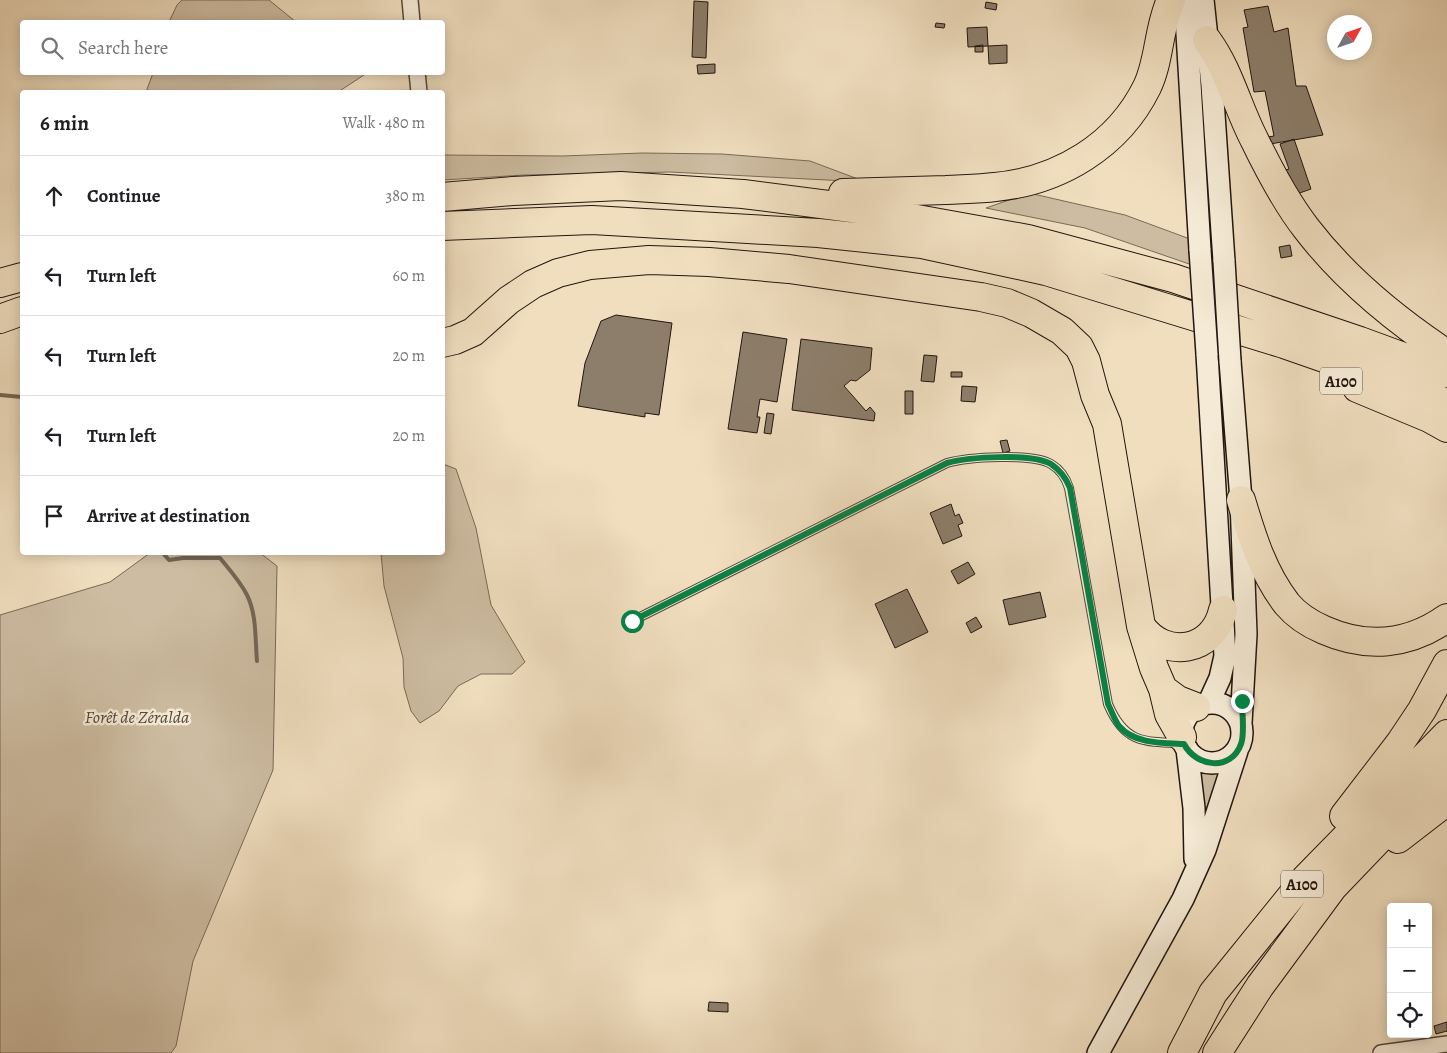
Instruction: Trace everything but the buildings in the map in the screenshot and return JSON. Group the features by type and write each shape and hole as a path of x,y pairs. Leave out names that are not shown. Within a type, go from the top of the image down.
{"highway":[{"path":"743,194 897,192 996,187 1026,182 1056,173 1087,156 1111,137 1133,112 1151,77 1163,21 1172,0"},
{"path":"1207,40 1223,64 1253,138 1276,182 1305,227 1333,260 1382,307 1447,354"},
{"path":"445,197 513,191 621,186 743,194 867,210 1028,238 1173,278 1360,340 1447,372"},
{"path":"445,227 592,220 818,233 922,244 1046,271 1237,330 1390,381 1447,403"},
{"path":"445,326 470,318 498,292 516,279 551,259 605,248 748,253 838,262 1008,292 1026,298 1062,316 1081,332 1090,346 1107,398 1107,424 1141,626 1151,661 1163,689 1169,714 1184,743"},
{"path":"445,342 473,332 509,300 533,284 558,273 581,267 610,262 649,260 709,262 789,269 982,297 1007,303 1032,313 1062,331 1078,348 1086,361 1095,395 1107,424"},
{"path":"0,283 20,278"},
{"path":"0,318 20,313"},
{"name":"A100","path":"1237,330 1265,348 1429,418 1447,428"},
{"path":"1240,500 1257,552 1276,589 1288,606 1315,626 1340,637 1364,642 1389,642 1411,636 1447,618"},
{"path":"1141,626 1145,632 1158,642 1172,647 1188,647 1202,641 1214,631 1222,617 1223,610"},
{"name":"A100","path":"1182,1053 1213,993 1274,904 1366,789 1400,743 1422,710 1447,664"},
{"path":"1163,689 1178,700 1202,705"},
{"name":"A100","path":"1213,993 1306,878 1447,734"},
{"name":"A100","path":"1217,1053 1260,986 1334,887 1447,768"},
{"path":"1306,925 1391,845 1447,801"}],"main road":[{"path":"1185,0 1223,610 1224,661 1218,684 1202,705"},
{"path":"1098,1053 1176,913 1205,850 1242,737 1241,723 1246,634 1240,500 1220,181 1203,0"},
{"path":"1194,873 1196,830 1183,723 1190,711 1202,705 1217,702 1232,709 1241,723"},
{"path":"1184,743 1197,759 1212,763 1226,760 1237,751"}],"street":[{"path":"410,0 412,20"},
{"path":"417,75 419,90"},
{"path":"1381,1053 1447,1044"}],"lane":[{"path":"632,621 947,463 960,459 1028,458 1039,460 1050,464 1060,471 1070,488 1108,704 1114,719 1123,730 1139,738 1154,742 1184,743"}],"green space":[{"path":"182,0 269,0 294,20 170,20 177,5"},
{"path":"152,75 364,75 341,90 147,90"},
{"path":"642,153 722,154 810,161 866,182 670,172 524,175 445,180 445,155 563,156"},
{"path":"1029,193 1125,215 1190,239 1195,266 1085,228 986,208"},
{"path":"445,465 456,469 476,528 491,605 525,662 512,674 481,674 458,686 439,711 420,723 411,711 404,687 403,658 384,586 381,555 445,555"},
{"name":"Forêt de Zéralda","path":"147,555 263,555 277,566 273,770 193,961 176,1046 171,1053 0,1053 0,615 110,582"},
{"path":"1220,769 1211,810 1200,840 1195,770 1203,773"}],"waterway":[{"path":"0,395 20,397"},
{"path":"165,555 169,560 220,558 241,585 250,603 254,619 257,661"}],"route":[{"path":"632,621 947,463 960,459 1028,458 1050,464 1060,471 1070,488 1108,704 1118,725 1132,735 1147,741 1184,744 1197,759 1204,762 1219,763 1232,756 1241,744 1243,730 1241,723 1242,701"}]}
